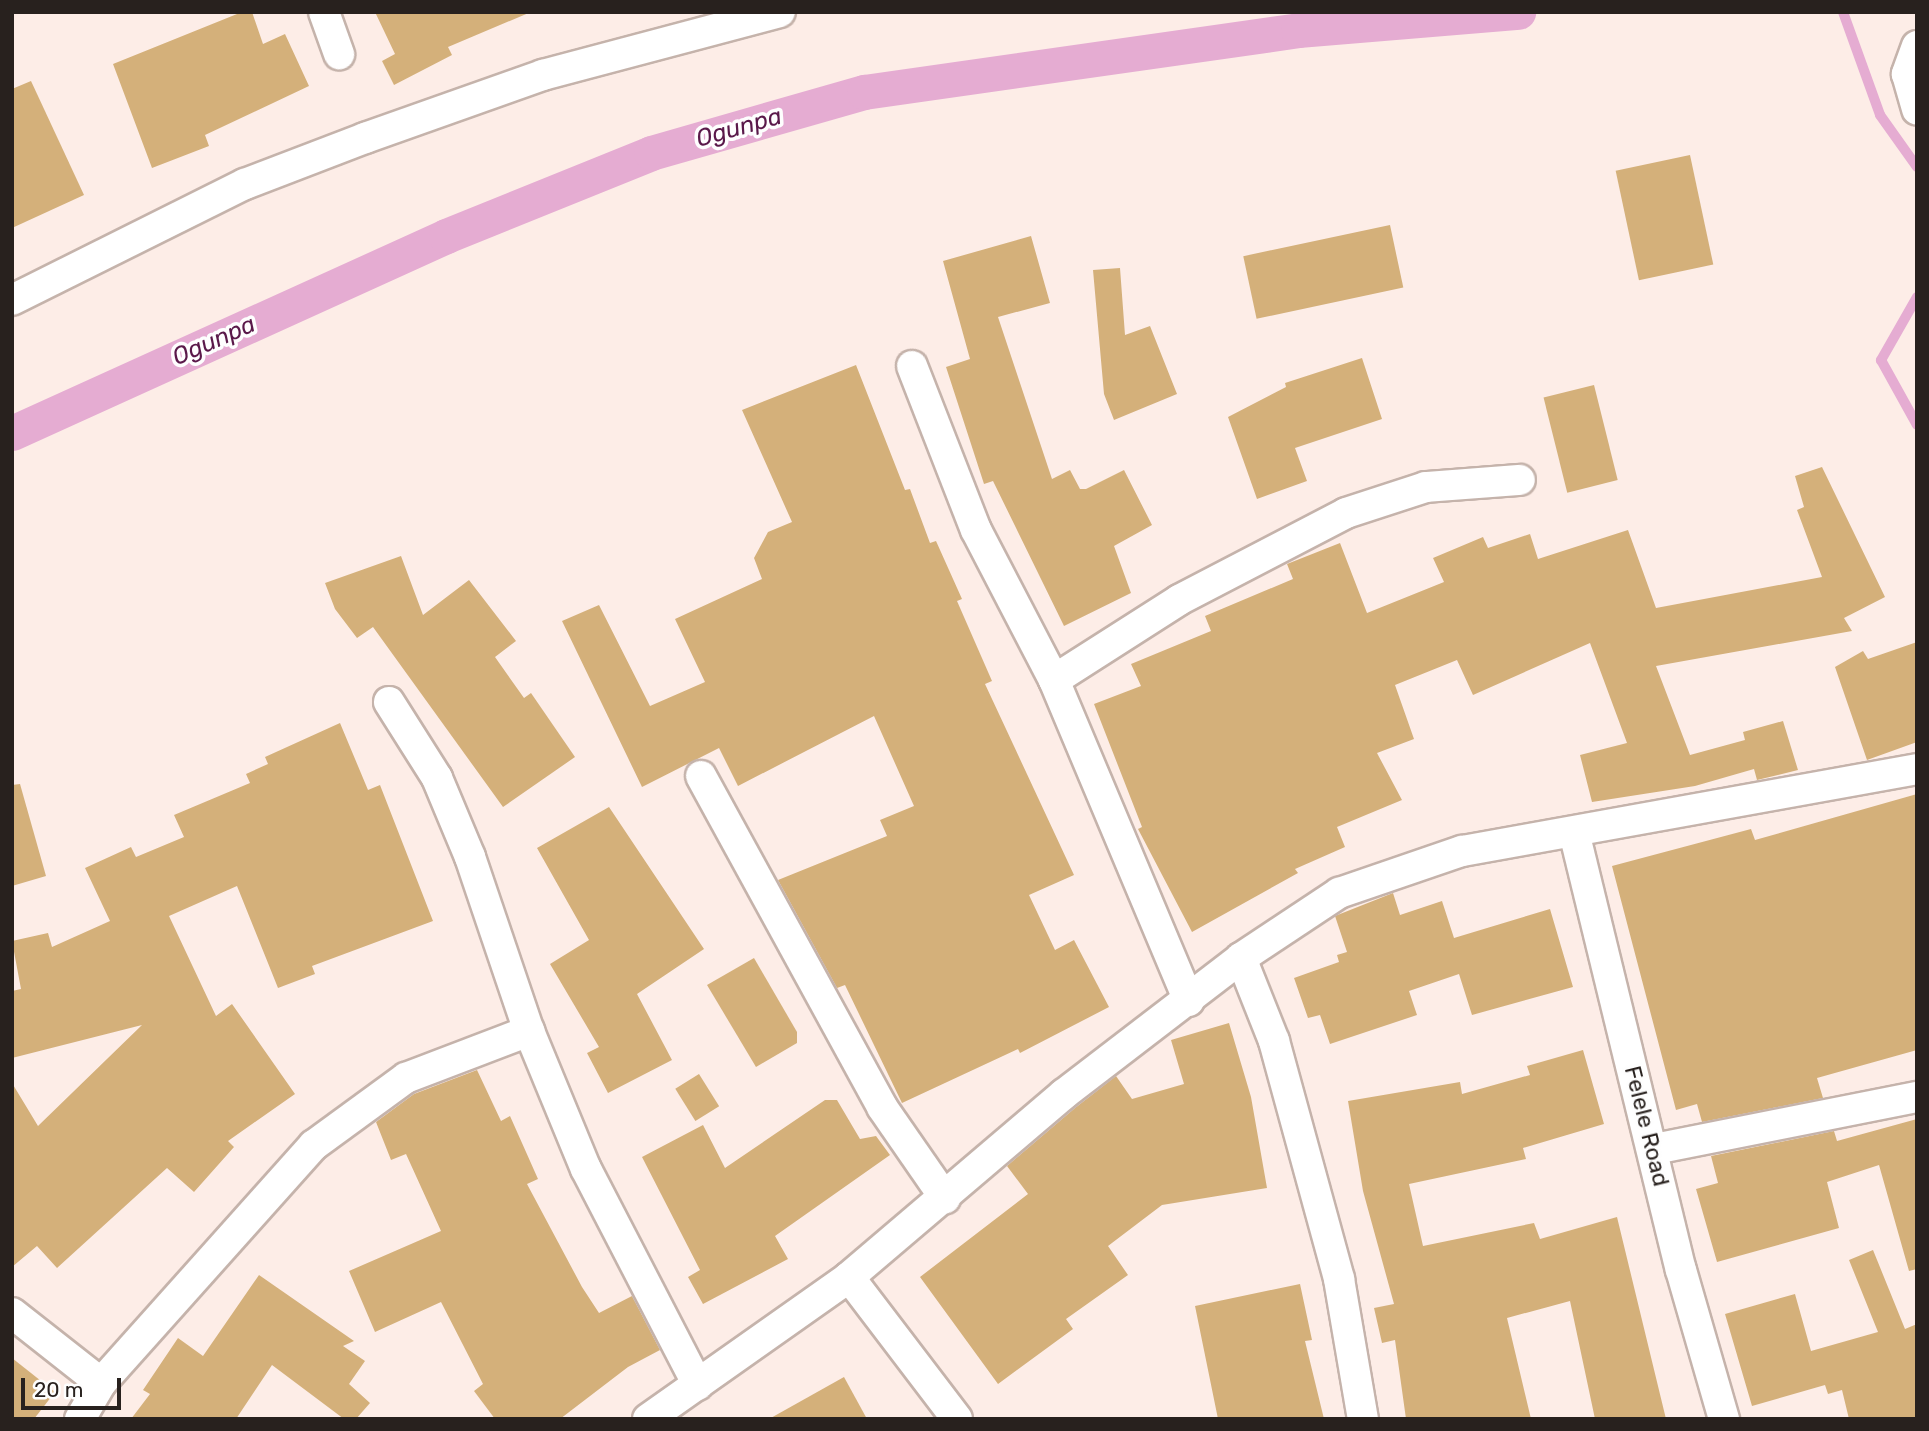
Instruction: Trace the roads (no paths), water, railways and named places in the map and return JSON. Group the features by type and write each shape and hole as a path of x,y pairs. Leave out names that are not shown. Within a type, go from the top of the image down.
{"street":[{"path":"324,12 339,54"},
{"path":"12,300 245,184 365,138 544,75 780,12"},
{"path":"1917,46 1907,74 1917,110"},
{"path":"912,366 976,530 1054,680 1189,1001"},
{"path":"1054,680 1179,600 1346,513 1426,487 1520,480"},
{"path":"389,702 437,778 529,1031 586,1169 698,1385"},
{"path":"648,1419 849,1277 1064,1094 1189,1001 1241,958 1339,893 1462,851 1917,769"},
{"path":"701,776 883,1107 945,1198"},
{"name":"Felele Road","path":"1574,832 1654,1149 1681,1270 1724,1419"},
{"path":"1241,958 1274,1041 1339,1279 1363,1419"},
{"path":"80,1419 101,1383 314,1145 406,1078 529,1031"},
{"path":"1654,1149 1917,1097"},
{"path":"849,1277 957,1419"},
{"path":"12,1313 101,1383"}],"waterway":[{"name":"Ogunpa","path":"12,433 446,236 651,153 864,92 1298,30 1518,12"},
{"path":"1843,12 1880,115 1917,167"},
{"path":"1917,297 1881,360 1917,425"}]}
